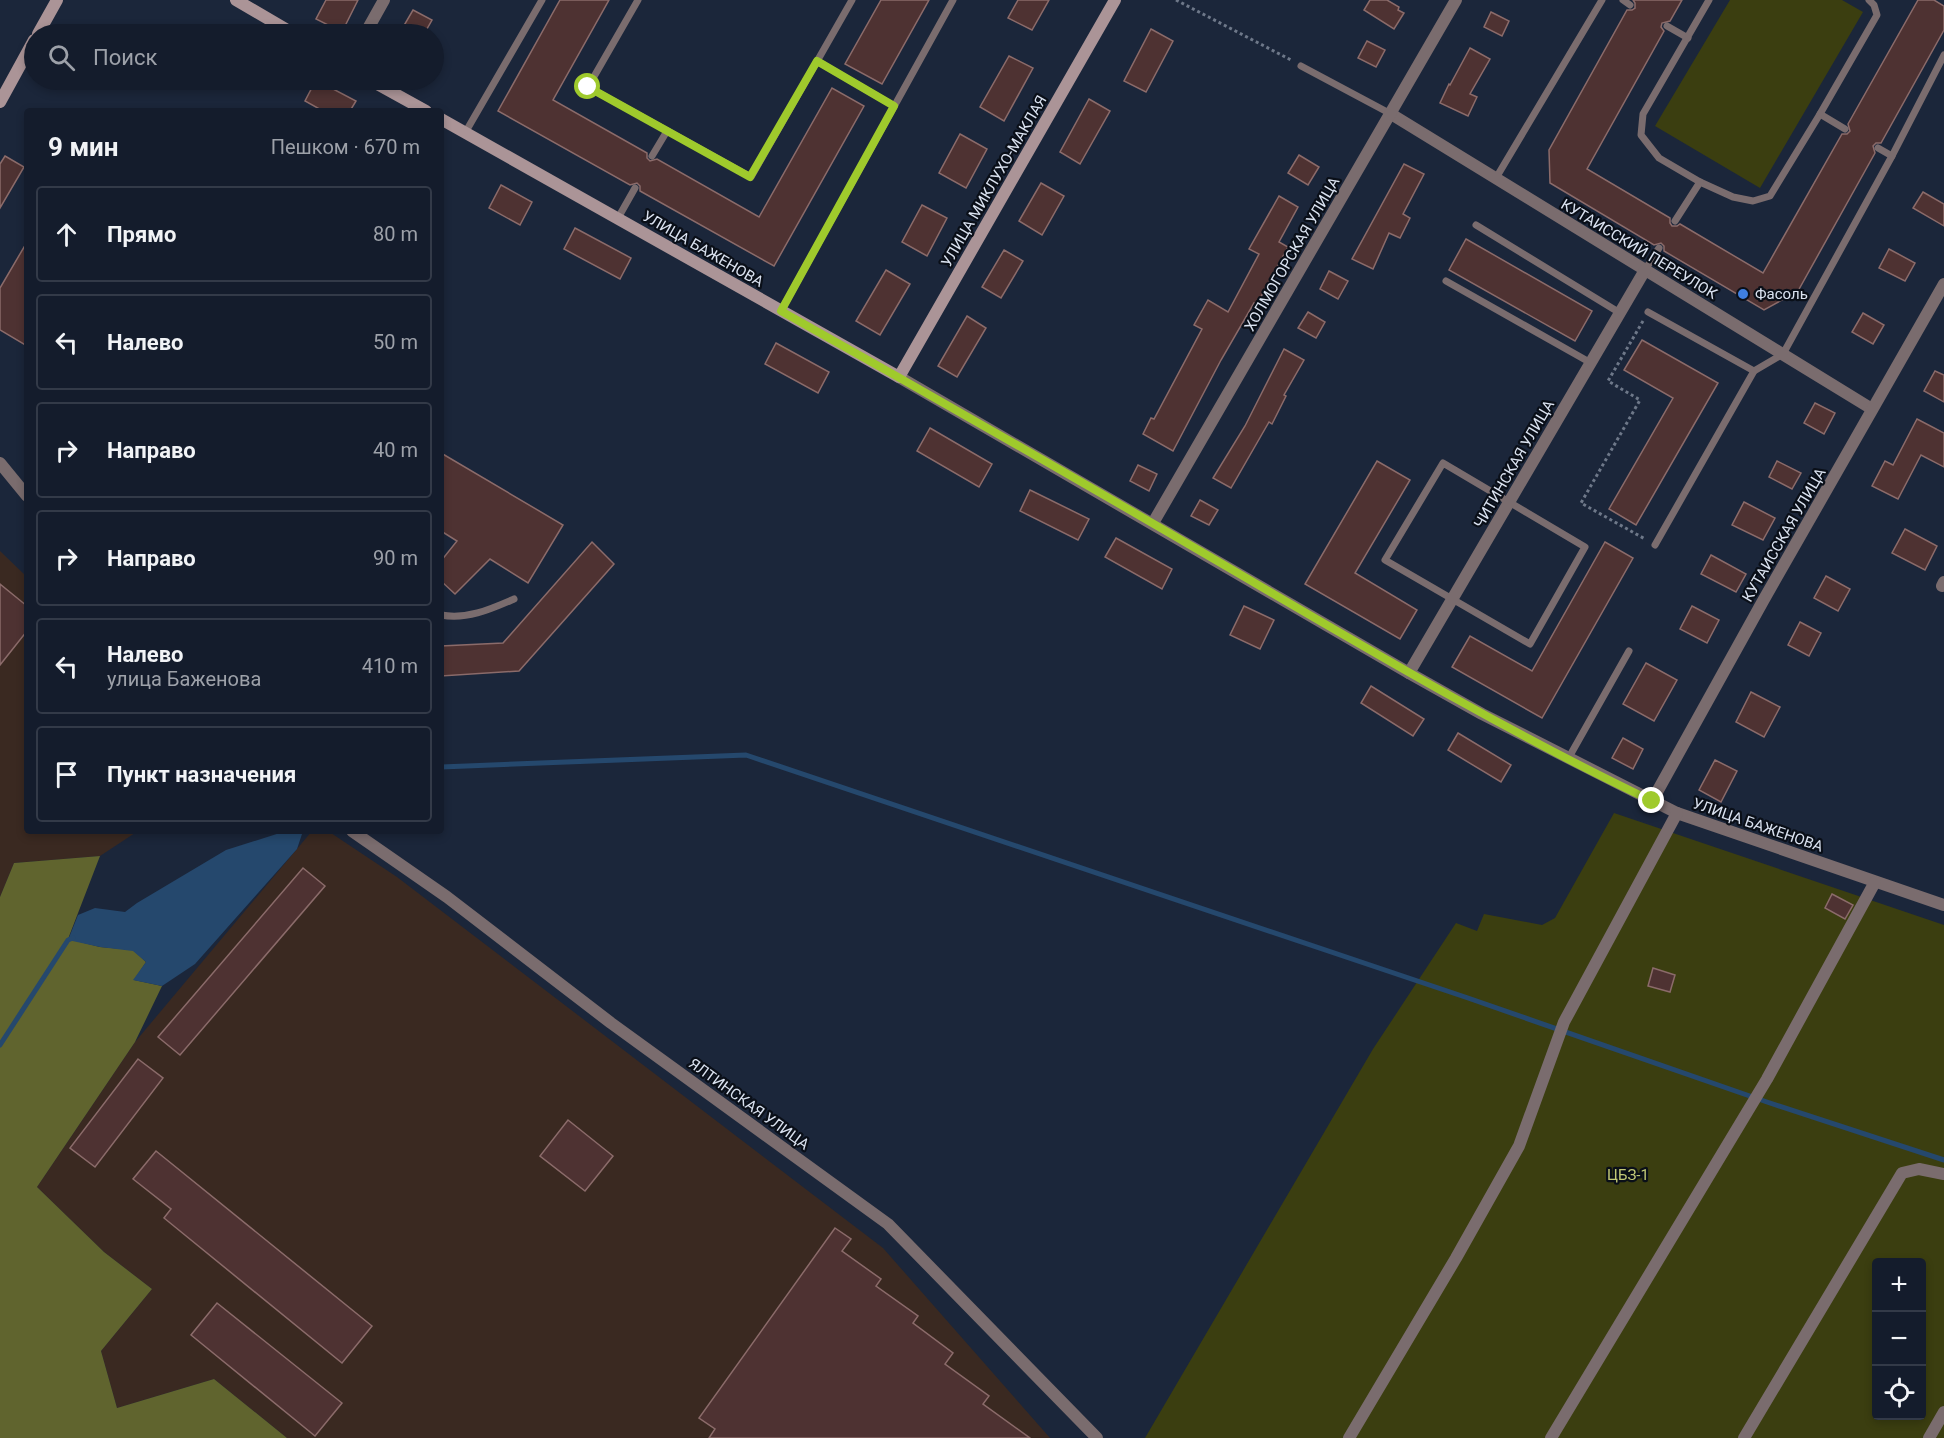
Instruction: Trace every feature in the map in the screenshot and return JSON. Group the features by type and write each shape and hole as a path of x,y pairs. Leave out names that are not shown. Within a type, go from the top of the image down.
{"street":[{"path":"44,24 57,0"},
{"path":"236,0 277,24"},
{"path":"371,24 384,0"},
{"name":"УЛИЦА МИКЛУХО-МАКЛАЯ","path":"898,377 1115,0"},
{"name":"ХОЛМОГОРСКАЯ УЛИЦА","path":"1153,524 1456,0"},
{"path":"0,102 24,58"},
{"path":"388,90 421,108"},
{"name":"КУТАИССКИЙ ПЕРЕУЛОК","path":"1391,114 1872,409"},
{"name":"УЛИЦА БАЖЕНОВА","path":"444,121 898,377 1409,674 1568,759 1677,813 1875,882 1943,902"},
{"name":"ЧИТИНСКАЯ УЛИЦА","path":"1409,674 1645,270"},
{"name":"КУТАИССКАЯ УЛИЦА","path":"1652,801 1944,284"},
{"path":"0,463 24,492"},
{"path":"1349,1438 1456,1258 1519,1146 1564,1022 1677,813"},
{"name":"ЯЛТИНСКАЯ УЛИЦА","path":"356,834 447,897 611,1023 888,1224 1097,1438"},
{"path":"1551,1438 1767,1079 1875,882"},
{"path":"1744,1438 1902,1173 1919,1169 1944,1174"},
{"path":"1929,1438 1944,1412"}],"lane":[{"path":"465,133 542,0"},
{"path":"638,0 588,87 750,177 852,0"},
{"path":"781,311 953,0"},
{"path":"1496,178 1602,0"},
{"path":"1709,0 1643,114 1641,135 1659,158 1700,182 1733,197 1753,201 1770,196 1820,114 1877,15 1874,5 1869,0"},
{"path":"1667,26 1688,38"},
{"path":"1654,544 1755,371 1783,354 1892,156 1944,55"},
{"path":"817,61 894,106"},
{"path":"1301,66 1391,114"},
{"path":"1820,114 1845,129"},
{"path":"652,156 667,130"},
{"path":"1878,148 1892,156"},
{"path":"1675,221 1700,182"},
{"path":"618,218 634,188"},
{"path":"1476,225 1620,313"},
{"path":"1645,270 1659,248"},
{"path":"1446,281 1591,363"},
{"path":"1648,312 1755,371"},
{"path":"1443,463 1585,547 1530,644 1452,599 1385,560 1443,463"},
{"path":"444,616 452,617 481,613 514,599"},
{"path":"1568,759 1629,651"}],"path":[{"path":"1176,0 1301,66"},
{"path":"1648,312 1608,381 1640,400 1581,502 1654,544"}],"shaded area":[{"path":"0,551 24,574 24,834 133,834 100,856 14,863 0,897"},
{"path":"309,834 332,834 397,877 883,1248 1050,1438 287,1438 214,1379 117,1408 101,1351 152,1289 104,1252 37,1187 135,1042"}],"green space":[{"path":"1730,0 1842,0 1863,12 1760,188 1655,126"},
{"name":"ЦБЗ-1","path":"1614,813 1944,925 1944,1438 1145,1438 1373,1049 1456,923 1477,931 1484,914 1542,925 1555,918"},
{"path":"100,856 68,939 100,947 133,950 146,962 134,980 162,986 135,1042 37,1187 104,1252 152,1289 101,1351 117,1408 214,1379 287,1438 0,1438 0,897 14,863"}],"water":[{"path":"277,834 302,834 297,849 195,964 162,986 133,980 146,962 133,951 68,940 78,915 95,908 125,912 226,850"}],"building":[{"path":"326,0 358,0 346,24 326,24 316,19"},
{"path":"560,0 609,0 553,100 647,153 650,161 657,159 759,217 832,88 864,106 774,266 640,191 637,183 630,185 498,111"},
{"path":"881,0 929,0 882,84 845,64"},
{"path":"1018,0 1049,0 1032,30 1008,18"},
{"path":"1370,0 1387,0 1404,13 1394,29 1364,10"},
{"path":"1633,0 1682,0 1670,21 1662,23 1661,27 1664,31 1587,169 1670,218 1672,226 1680,224 1763,273 1842,134 1850,131 1848,124 1918,0 1934,0 1944,6 1944,30 1881,143 1873,146 1875,153 1798,291 1764,310 1664,251 1661,243 1654,245 1550,183 1549,150 1627,10 1635,8"},
{"path":"413,10 432,20 430,24 405,24"},
{"path":"1491,12 1509,21 1502,36 1484,27"},
{"path":"1151,29 1173,41 1146,92 1124,81"},
{"path":"1367,41 1385,50 1376,67 1358,58"},
{"path":"1470,48 1490,59 1470,94 1477,97 1468,116 1440,103"},
{"path":"1009,56 1033,68 1004,121 980,107"},
{"path":"311,90 335,90 356,101 352,108 318,108 305,101"},
{"path":"1089,99 1110,111 1080,164 1060,152"},
{"path":"960,134 987,149 966,188 939,173"},
{"path":"1299,155 1319,167 1308,185 1288,173"},
{"path":"5,156 24,167 0,208 0,164"},
{"path":"1404,164 1424,174 1403,214 1410,218 1400,238 1389,233 1373,269 1352,259"},
{"path":"1041,183 1064,196 1042,235 1019,221"},
{"path":"501,185 532,202 520,225 489,208"},
{"path":"1923,192 1944,204 1944,226 1913,208"},
{"path":"1279,196 1298,207 1279,242 1288,247 1257,304 1254,303 1221,360 1173,451 1143,434 1151,418 1154,419 1202,329 1194,325 1208,300 1228,312 1259,254 1249,249"},
{"path":"922,205 947,218 927,256 902,242"},
{"path":"575,228 631,258 620,279 564,249"},
{"path":"1466,239 1592,311 1575,341 1449,270"},
{"path":"24,247 24,344 0,330 0,288"},
{"path":"1889,249 1915,263 1905,281 1879,268"},
{"path":"1004,250 1023,261 1001,298 982,287"},
{"path":"886,270 910,284 880,335 856,321"},
{"path":"1329,271 1348,281 1338,299 1320,289"},
{"path":"1308,312 1325,322 1316,338 1298,328"},
{"path":"1863,313 1884,325 1873,344 1852,332"},
{"path":"967,316 986,328 957,377 938,366"},
{"path":"1642,340 1718,383 1636,525 1609,509 1673,398 1624,370"},
{"path":"776,343 829,372 818,393 765,364"},
{"path":"1284,349 1304,360 1284,395 1286,396 1272,424 1269,422 1231,488 1213,478 1245,426"},
{"path":"1935,371 1944,375 1944,402 1924,391"},
{"path":"1815,403 1835,413 1824,434 1804,423"},
{"path":"1917,419 1944,433 1944,467 1921,455 1898,499 1872,486 1885,461 1893,465"},
{"path":"930,428 992,464 979,487 917,451"},
{"path":"444,455 563,525 528,583 490,559 455,594 444,584 444,557 457,541 444,533"},
{"path":"1377,461 1410,480 1355,573 1417,610 1400,639 1305,584"},
{"path":"1777,461 1801,473 1792,489 1769,477"},
{"path":"1138,465 1157,474 1149,491 1130,481"},
{"path":"1030,490 1089,519 1078,540 1020,511"},
{"path":"1200,500 1218,510 1209,525 1191,516"},
{"path":"1744,502 1775,518 1763,540 1732,525"},
{"path":"1905,529 1937,546 1925,570 1892,553"},
{"path":"1116,538 1172,569 1162,589 1105,557"},
{"path":"592,542 614,564 519,671 444,676 444,646 503,643"},
{"path":"1605,542 1633,558 1542,718 1452,667 1470,636 1532,671"},
{"path":"1711,555 1746,574 1736,592 1701,574"},
{"path":"1826,576 1850,589 1838,611 1814,598"},
{"path":"0,584 24,604 24,635 0,665"},
{"path":"1244,606 1274,620 1260,649 1230,635"},
{"path":"1692,606 1719,620 1707,643 1680,629"},
{"path":"1800,622 1821,633 1809,656 1788,645"},
{"path":"1646,663 1677,680 1654,721 1623,704"},
{"path":"1371,686 1424,719 1413,736 1361,703"},
{"path":"1751,692 1780,707 1764,737 1736,722"},
{"path":"1458,733 1511,765 1501,782 1448,750"},
{"path":"1623,738 1643,749 1633,769 1612,758"},
{"path":"1715,760 1737,771 1721,802 1699,790"},
{"path":"303,868 325,886 180,1055 158,1037"},
{"path":"1832,894 1853,905 1845,919 1825,908"},
{"path":"1653,968 1675,975 1670,992 1648,986"},
{"path":"138,1059 163,1078 95,1167 70,1148"},
{"path":"568,1120 613,1156 585,1191 540,1156"},
{"path":"156,1151 372,1326 342,1363 164,1218 171,1209 133,1179"},
{"path":"835,1228 851,1239 842,1251 881,1279 876,1286 918,1316 913,1323 953,1353 945,1364 989,1396 983,1404 1030,1438 709,1438 715,1429 699,1418"},
{"path":"217,1303 342,1403 315,1436 191,1335"}],"waterway":[{"path":"444,767 746,755 1944,1160"},
{"path":"0,1045 68,940 73,938"}],"place":[{"name":"Фасоль","path":"1743,294"}],"route":[{"path":"588,87 750,177 817,61 894,106 781,311 1409,674 1652,801"}]}
